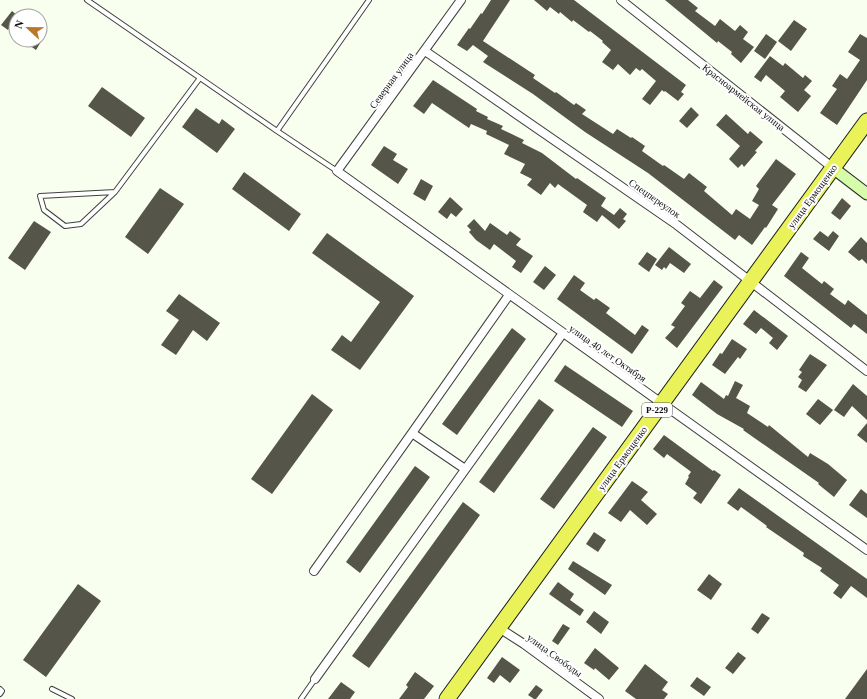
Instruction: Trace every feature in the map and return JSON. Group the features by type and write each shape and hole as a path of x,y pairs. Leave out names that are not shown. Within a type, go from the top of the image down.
{"highway":[{"name":"улица Ермощенко","path":"447,699 867,120"}],"street":[{"name":"Северная улица","path":"337,171 461,0"},
{"name":"Красноармейская улица","path":"621,0 867,194"},
{"name":"Спецпереулок","path":"425,51 677,225 867,371"},
{"name":"улица 40 лет Октября","path":"337,171 867,550"},
{"path":"314,571 509,295"},
{"path":"315,678 563,333"},
{"path":"412,434 465,469"},
{"name":"улица Свободы","path":"499,628 524,644 599,699"}],"lane":[{"path":"87,0 337,171"},
{"path":"277,131 369,0"},
{"path":"115,192 40,196 44,210 65,226 82,224 115,192 200,78"},
{"path":"301,699 315,678"},
{"path":"0,689 2,691 0,694"},
{"path":"52,689 72,699"}],"building":[{"path":"491,0 510,0 483,41 535,75 533,78 555,93 556,92 574,105 576,103 586,110 582,114 613,134 617,129 631,138 632,137 645,146 642,151 684,179 689,173 707,187 704,191 732,215 736,209 750,219 759,205 752,201 759,189 756,186 776,159 796,174 772,205 778,209 766,228 765,227 752,245 739,235 735,240 648,173 585,132 533,94 483,62 488,56 473,45 467,51 457,45 481,13 482,14"},
{"path":"534,0 574,0 686,85 681,92 684,94 678,101 662,90 650,105 642,99 656,81 642,69 640,71 636,68 630,75 618,64 613,70 602,62 611,50 602,42 603,41 573,20 572,22 560,12 559,14 550,7 547,11"},
{"path":"665,0 688,0 698,8 695,11 715,26 720,19 735,31 740,25 748,32 743,39 754,47 741,63 731,54 732,52 718,41 717,43"},
{"path":"8,16 8,30 1,25"},
{"path":"794,20 807,29 791,51 778,41"},
{"path":"766,34 777,42 765,59 754,51"},
{"path":"860,34 867,38 867,80 837,125 820,113 837,89 832,86 840,74 847,79 860,60 848,52"},
{"path":"770,56 783,66 785,63 803,78 805,75 812,81 804,90 811,96 798,112 780,97 785,91 766,75 761,82 754,77"},
{"path":"433,80 477,109 476,111 488,117 487,119 503,126 501,129 524,140 522,143 542,153 576,179 577,178 606,198 601,206 614,215 620,208 627,214 623,219 626,221 619,229 602,215 597,222 583,212 587,205 558,184 555,188 550,183 541,195 527,185 532,179 520,173 525,164 504,154 509,145 486,134 487,131 471,124 469,128 432,103 424,114 413,106"},
{"path":"102,87 145,118 131,137 88,106"},
{"path":"691,107 699,115 687,128 679,121"},
{"path":"196,108 219,124 222,119 235,129 217,153 182,127"},
{"path":"726,114 748,134 750,131 763,142 755,151 757,152 744,167 742,164 738,168 729,159 740,146 716,125"},
{"path":"384,146 397,154 393,160 408,169 398,184 371,165"},
{"path":"244,172 301,214 289,231 232,189"},
{"path":"421,179 433,186 425,201 413,194"},
{"path":"160,188 184,204 148,254 125,237"},
{"path":"450,197 463,209 456,217 451,213 447,219 438,212"},
{"path":"842,198 851,206 840,220 831,213"},
{"path":"474,219 485,231 490,223 507,235 510,231 521,239 516,245 533,256 521,273 512,267 516,261 494,244 490,250 476,240 469,232 471,230 467,226"},
{"path":"34,221 51,232 25,270 8,258"},
{"path":"820,231 828,237 833,231 839,236 829,251 813,239"},
{"path":"327,233 414,296 360,370 331,350 342,335 351,342 380,302 312,253"},
{"path":"861,237 867,243 867,264 862,259 859,261 848,252"},
{"path":"669,247 691,264 684,273 670,263 666,269 664,267 662,270 655,265"},
{"path":"647,252 657,259 649,272 638,264"},
{"path":"801,252 809,258 802,268 822,284 824,281 834,289 830,294 845,305 848,300 867,315 867,334 854,324 851,328 784,276"},
{"path":"545,266 556,275 544,290 533,282"},
{"path":"574,275 585,283 580,290 594,300 596,298 610,308 606,313 635,335 642,325 649,330 632,354 557,299"},
{"path":"714,280 723,287 677,348 665,338 675,327 671,325 685,306 681,303 690,291 700,298"},
{"path":"179,294 220,323 207,341 193,330 176,355 161,345 179,320 166,311"},
{"path":"754,310 788,336 777,350 769,343 773,338 761,328 756,334 743,324"},
{"path":"512,328 526,339 457,435 442,424"},
{"path":"732,339 747,349 740,359 738,357 725,374 712,365 720,353 722,354"},
{"path":"810,354 827,365 806,392 798,387 802,380 798,377 802,372 799,370"},
{"path":"565,365 633,411 622,427 554,381"},
{"path":"735,381 743,385 736,398 750,406 747,413 768,427 769,425 808,457 810,453 828,464 847,480 834,497 818,484 819,483 743,430 744,429 717,414 692,395 701,382 724,399 726,395 728,396"},
{"path":"853,384 867,396 867,420 852,406 844,417 834,410"},
{"path":"312,394 333,410 272,494 251,479"},
{"path":"539,399 554,410 494,493 479,482"},
{"path":"818,399 833,410 820,425 806,414"},
{"path":"867,423 867,443 857,435"},
{"path":"593,427 607,437 554,509 540,499"},
{"path":"664,435 713,471 714,470 721,475 701,504 693,498 697,493 685,484 691,472 667,454 664,458 653,449"},
{"path":"415,466 430,477 360,573 346,562"},
{"path":"632,481 648,492 641,500 657,514 647,525 630,510 621,522 608,513"},
{"path":"739,488 867,579 867,598 851,586 841,599 833,593 839,585 820,571 822,568 803,556 804,553 766,527 767,526 741,507 738,511 727,503"},
{"path":"861,489 867,494 867,518 849,505"},
{"path":"463,502 480,515 369,668 352,656"},
{"path":"594,532 606,540 598,552 586,544"},
{"path":"573,561 612,585 605,595 568,569"},
{"path":"709,574 722,584 711,600 697,590"},
{"path":"558,582 574,594 570,600 584,610 580,616 549,594"},
{"path":"78,584 101,601 46,677 23,660"},
{"path":"594,611 609,622 601,634 586,622"},
{"path":"762,613 770,618 758,634 751,629"},
{"path":"563,624 570,628 558,645 552,641"},
{"path":"595,648 619,668 609,680 595,668 594,670 584,663"},
{"path":"738,652 746,658 733,674 725,668"},
{"path":"502,657 520,670 510,683 500,675 494,683 487,678"},
{"path":"645,664 668,682 662,690 668,694 664,699 636,699 625,691"},
{"path":"867,669 867,699 845,699"},
{"path":"415,672 434,686 424,699 399,699 408,687 406,685"},
{"path":"697,677 711,687 704,696 690,686"},
{"path":"341,682 355,692 350,699 328,699"},
{"path":"536,685 543,690 536,699 534,699 528,695"}]}
